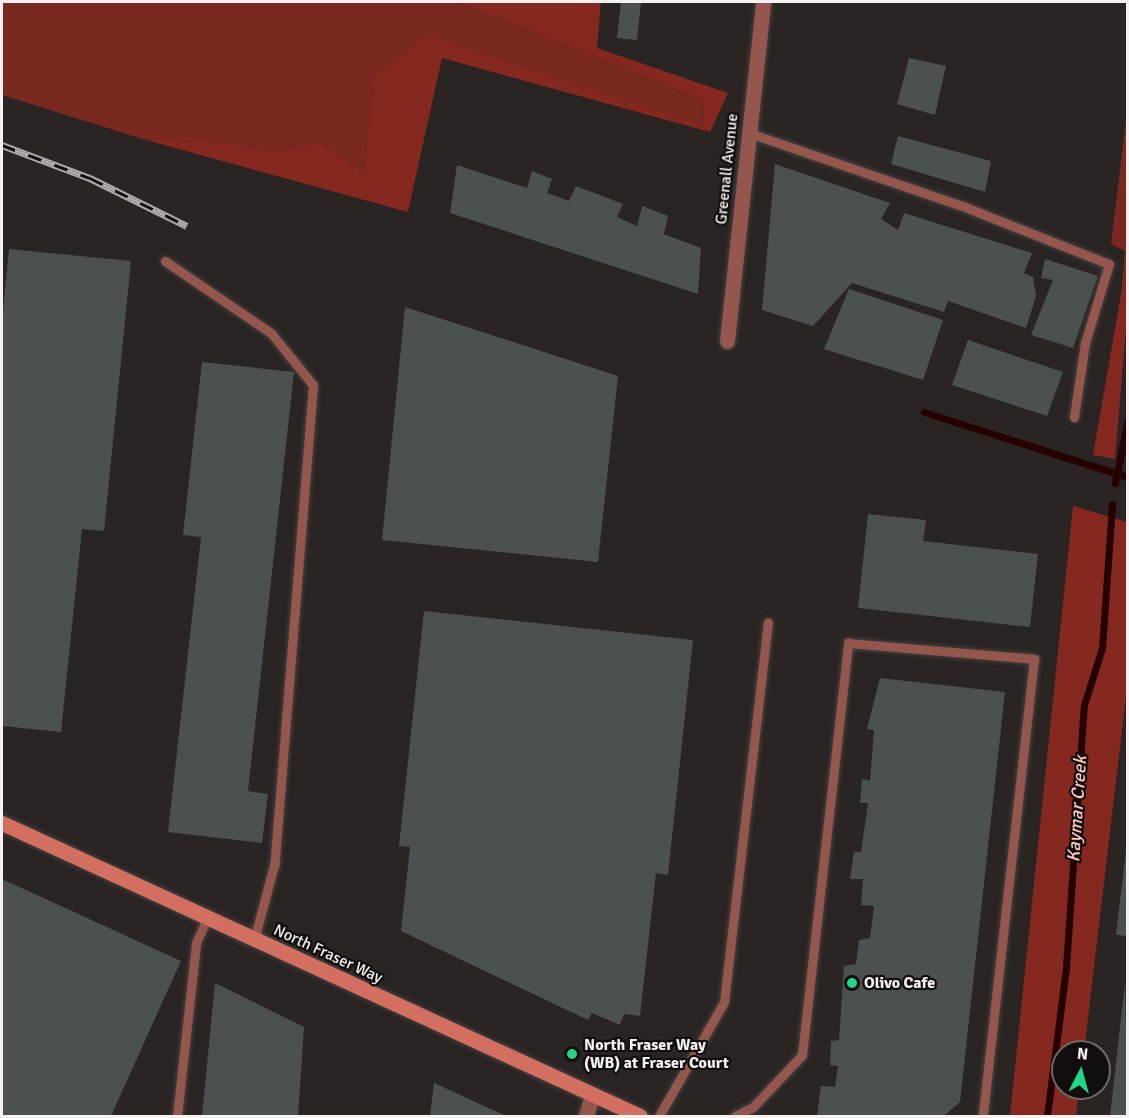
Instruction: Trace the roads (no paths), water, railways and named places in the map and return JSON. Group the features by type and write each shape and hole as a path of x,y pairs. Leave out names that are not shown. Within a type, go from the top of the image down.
{"street":[{"name":"Greenall Avenue","path":"727,341 763,2"},
{"name":"North Fraser Way","path":"2,823 640,1116"},
{"path":"586,1116 592,1095"}],"lane":[{"path":"749,133 965,207 1109,264 1085,343 1074,417"},
{"path":"165,261 272,333 313,384 274,865 254,940"},
{"path":"659,1116 724,1002 768,623"},
{"path":"735,1116 753,1107 802,1055 848,644 1034,659 983,1116"},
{"path":"177,1116 196,943 207,918"}],"waterway":[{"path":"924,412 1128,477"},
{"name":"Kaymar Creek","path":"1115,483 1128,419"},
{"name":"Kaymar Creek","path":"1047,1116 1066,967 1084,705 1102,648 1112,504"}],"railway":[{"path":"2,145 90,178 187,226"}],"place":[{"name":"Olivo Cafe","path":"852,983"},
{"name":"North Fraser Way (WB) at Fraser Court","path":"572,1054"}]}
